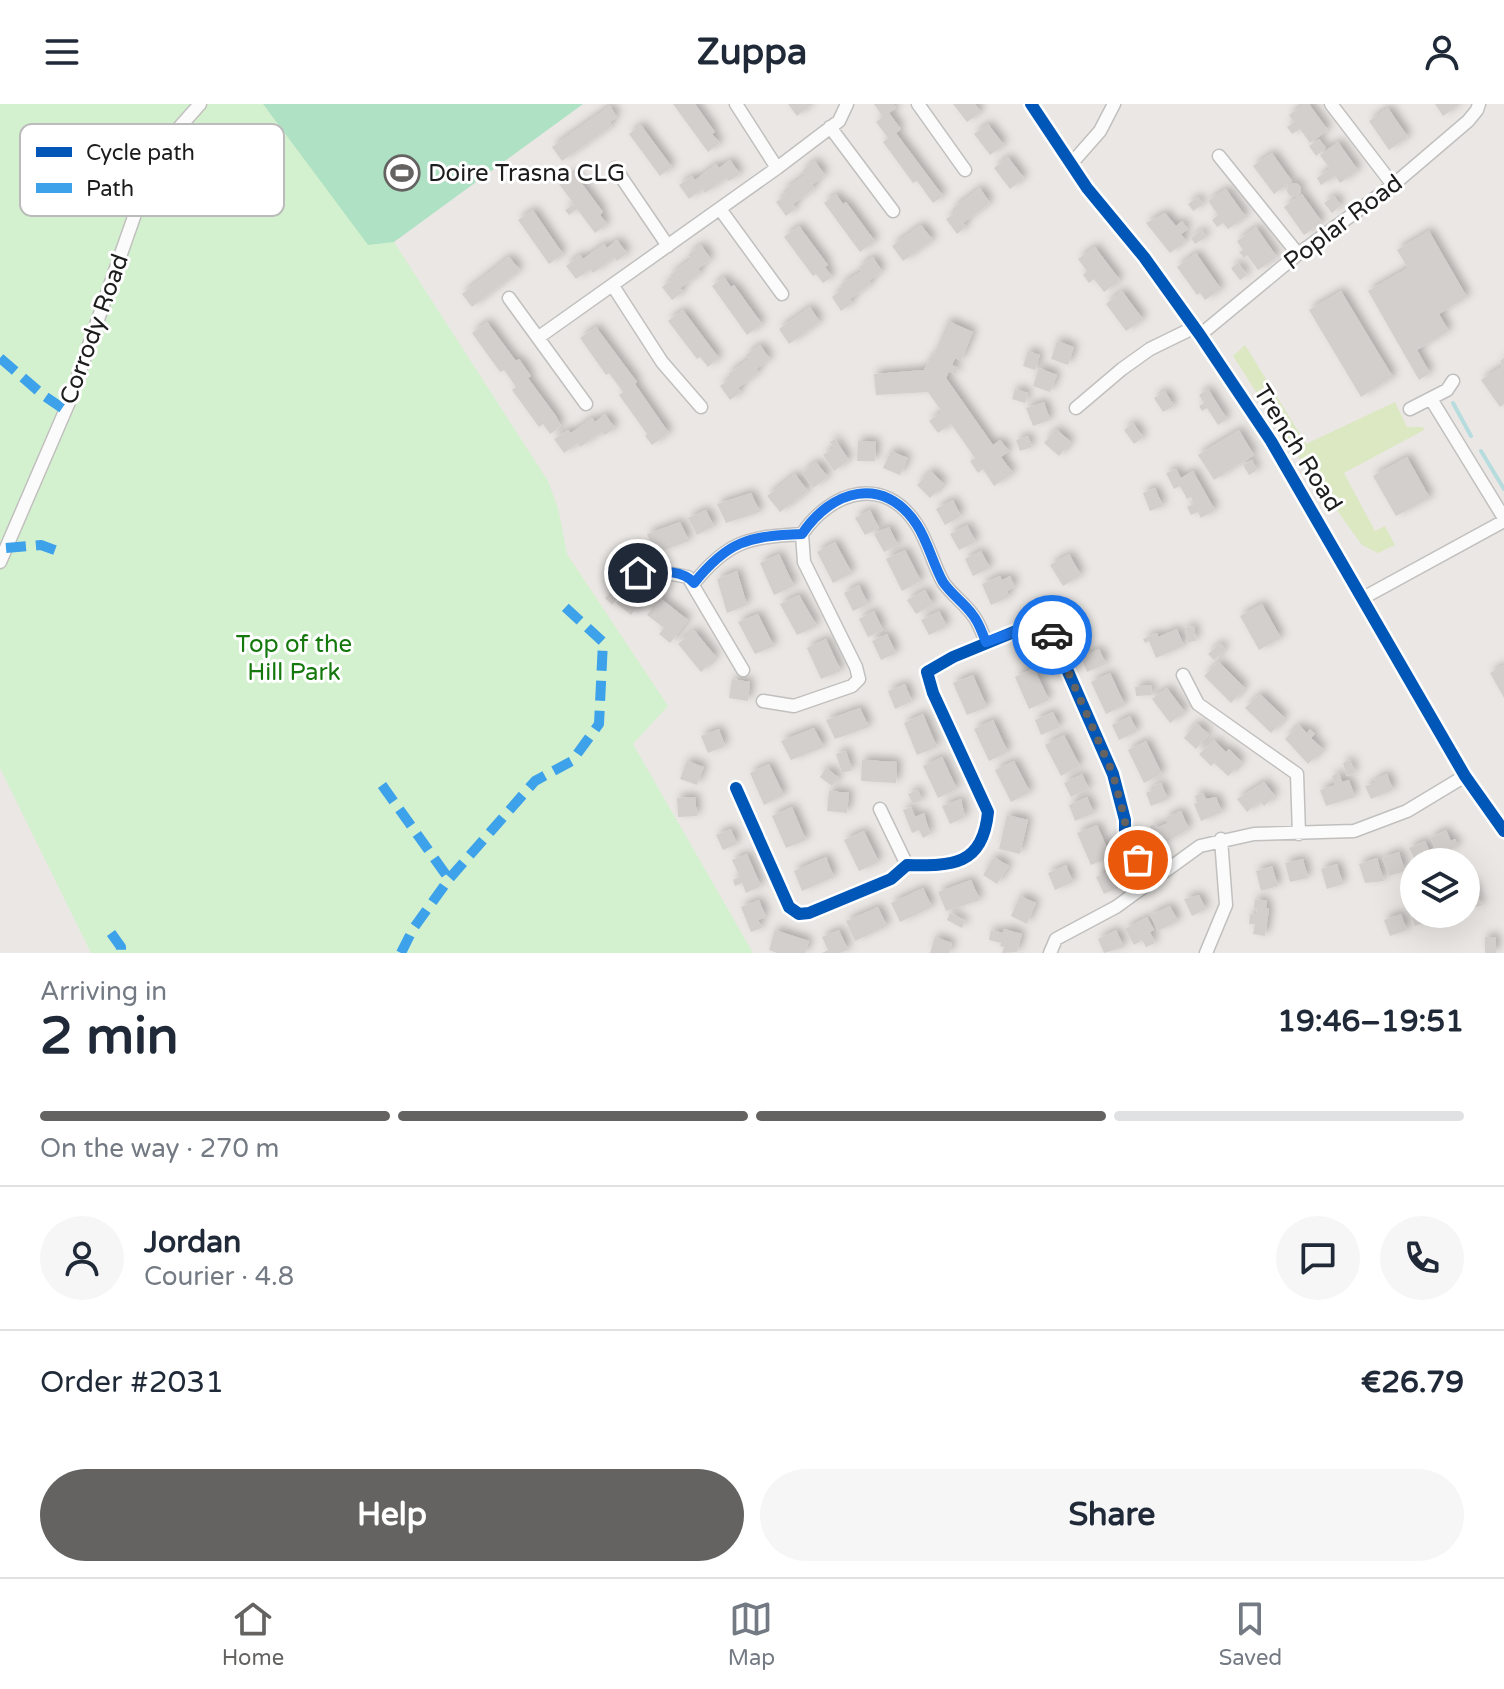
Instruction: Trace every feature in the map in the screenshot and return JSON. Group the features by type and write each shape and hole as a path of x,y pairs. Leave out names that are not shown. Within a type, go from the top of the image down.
{"street":[{"name":"Corrody Road","path":"182,124 200,104"},
{"path":"736,104 777,168"},
{"path":"539,337 777,168 839,121 847,104"},
{"path":"918,104 965,170"},
{"name":"Trench Road","path":"1031,104 1071,164 1198,331 1271,441 1465,776 1504,831"},
{"path":"1071,164 1100,131 1114,104"},
{"path":"1331,104 1393,185"},
{"name":"Poplar Road","path":"1076,408 1150,349 1198,331 1393,185 1468,121 1479,104"},
{"path":"830,127 893,211"},
{"path":"1219,156 1298,254"},
{"path":"615,168 668,246"},
{"path":"720,209 782,294"},
{"name":"Corrody Road","path":"0,562 69,402 134,216"},
{"path":"613,286 662,362 701,407"},
{"path":"509,298 586,404"},
{"path":"1410,409 1447,390 1453,381"},
{"path":"1363,598 1504,519 1431,399"},
{"path":"763,701 794,706 852,686 859,679 804,562 802,534 813,517 828,505 855,494 876,493 892,498 917,525 944,583 975,617 986,642"},
{"path":"694,583 727,548 749,540 802,534"},
{"path":"638,573 674,573 688,577 743,670"},
{"path":"736,788 789,907 799,914 809,913 891,879 907,865 947,866 979,847 986,830 988,812 928,682 927,672 986,642 1042,622 1051,633 1113,774 1125,820 1125,838 1151,882"},
{"path":"1183,675 1198,704 1297,774 1299,834"},
{"path":"1050,953 1056,939 1116,907 1200,846 1254,834 1354,831 1382,823 1407,811 1465,776"},
{"path":"880,809 907,865"},
{"path":"1206,953 1226,905 1221,839"}],"green space":[{"name":"Top of the Hill Park","path":"0,104 263,104 278,124 20,124 20,216 284,216 284,132 368,244 394,242 548,481 558,508 567,554 668,706 633,744 753,953 91,953 0,768"},
{"name":"Doire Trasna CLG","path":"263,104 583,104 394,242 368,245 284,132 284,124 278,124"},
{"path":"1245,345 1306,444 1395,402 1407,427 1423,427 1424,430 1344,473 1375,531 1385,526 1395,545 1378,553 1362,545 1295,452 1233,356"}],"building":[{"path":"673,104 695,104 720,143 708,152"},
{"path":"788,104 812,104 797,116"},
{"path":"874,104 893,104 896,108 889,113 901,129 896,133 943,196 933,203 917,181 913,183 883,142 888,138 876,122 883,117"},
{"path":"953,104 975,104 981,112 967,122"},
{"path":"1309,104 1328,130 1310,143 1300,129 1292,134 1287,127 1294,122 1289,115"},
{"path":"1435,104 1460,104 1443,116"},
{"path":"610,106 617,117 610,122 612,126 562,161 552,147"},
{"path":"1388,108 1408,137 1389,150 1369,121"},
{"path":"988,124 1004,145 990,155 974,134"},
{"path":"641,125 672,167 660,176 629,134"},
{"path":"1319,139 1326,148 1316,156 1309,146"},
{"path":"1338,142 1358,170 1340,183 1335,176 1321,185 1317,178 1330,169 1320,155"},
{"path":"1272,153 1292,181 1274,194 1253,166"},
{"path":"1008,157 1024,178 1010,189 994,168"},
{"path":"730,160 740,174 729,181 726,178 705,193 702,189 689,199 679,185 692,176 695,180 716,164 719,168"},
{"path":"815,161 825,175 812,185 815,188 793,204 796,208 786,216 776,202 786,195 783,191 805,175 802,171"},
{"path":"574,173 603,212 600,215 607,224 595,233 577,209 569,215 565,210 574,204 559,184"},
{"path":"1294,183 1301,190 1294,197 1287,190"},
{"path":"980,188 990,203 963,223 966,227 957,234 946,219 956,213 952,209"},
{"path":"1226,189 1246,217 1228,229 1223,223 1217,227 1212,220 1218,215 1208,201"},
{"path":"836,194 843,204 846,202 875,241 860,252 824,203"},
{"path":"1302,194 1322,222 1304,235 1284,207"},
{"path":"1334,196 1341,205 1332,213 1324,203"},
{"path":"1198,197 1203,204 1193,211 1188,204"},
{"path":"533,210 563,254 549,264 518,220"},
{"path":"1165,213 1176,226 1182,221 1188,229 1181,234 1186,241 1170,253 1146,223"},
{"path":"921,225 933,240 903,261 892,246"},
{"path":"799,226 828,265 825,267 832,277 823,283 816,274 813,276 784,237"},
{"path":"1256,227 1277,257 1258,270 1247,255 1244,258 1239,252 1243,250 1237,241"},
{"path":"1202,230 1206,237 1195,244 1191,238"},
{"path":"1429,231 1467,297 1439,314 1449,331 1417,350 1430,373 1419,380 1368,291 1408,268 1397,250"},
{"path":"617,240 627,253 617,261 614,257 593,273 590,269 576,279 566,266 580,255 583,259 604,244 607,248"},
{"path":"701,245 711,259 698,269 701,273 680,288 683,292 672,300 662,287 673,279 670,275 691,259 688,255"},
{"path":"1095,247 1120,280 1104,292 1094,279 1089,283 1083,275 1087,271 1078,259"},
{"path":"1196,253 1221,289 1205,300 1200,293 1197,295 1177,267"},
{"path":"509,257 520,270 472,307 462,294"},
{"path":"873,257 882,271 841,311 832,297 843,289 840,285 862,271 859,267"},
{"path":"1238,263 1247,275 1240,280 1231,268"},
{"path":"724,277 731,287 734,285 762,324 747,335 712,286"},
{"path":"1122,291 1143,319 1126,331 1106,304"},
{"path":"1341,291 1393,377 1361,397 1309,310"},
{"path":"810,307 820,322 789,344 779,329"},
{"path":"683,310 719,358 708,367 700,357 697,359 668,321"},
{"path":"948,321 973,332 961,361 955,358 952,365 958,368 955,375 949,371 946,378 993,445 1000,440 1009,451 1001,457 1013,473 994,486 983,469 978,473 970,461 975,458 951,424 938,433 929,421 942,412 928,392 876,395 874,374 924,370"},
{"path":"487,322 516,361 519,359 531,376 528,378 556,416 561,426 550,434 543,424 539,427 512,390 516,387 504,370 500,372 472,333"},
{"path":"596,327 637,382 635,384 669,433 652,445 619,395 623,392 609,373 606,375 580,338"},
{"path":"1057,341 1074,347 1068,365 1051,359"},
{"path":"760,345 770,359 756,369 759,372 738,388 741,392 730,400 720,386 731,378 728,374 749,359 746,355"},
{"path":"1028,351 1040,355 1035,370 1023,366"},
{"path":"1504,358 1504,404 1500,407 1481,380 1503,366 1500,361"},
{"path":"1039,368 1057,375 1050,392 1033,386"},
{"path":"1015,389 1028,393 1025,403 1012,399"},
{"path":"1208,389 1227,419 1218,425 1207,408 1202,411 1199,406 1204,403 1199,395"},
{"path":"1165,391 1174,406 1163,412 1154,398"},
{"path":"1044,402 1050,420 1033,426 1026,408"},
{"path":"605,414 615,428 605,435 602,432 580,447 578,443 564,453 554,439 568,430 571,433 592,418 595,422"},
{"path":"1133,423 1143,437 1134,444 1124,430"},
{"path":"1056,429 1071,442 1059,456 1044,443"},
{"path":"1239,430 1254,455 1214,480 1198,455"},
{"path":"1028,436 1032,447 1020,451 1016,440"},
{"path":"835,439 849,460 834,471 823,455 834,448 830,442"},
{"path":"858,441 876,442 875,461 857,461"},
{"path":"891,451 908,458 900,475 883,468"},
{"path":"1407,457 1430,498 1396,516 1373,476"},
{"path":"1252,460 1257,470 1249,475 1243,465"},
{"path":"816,462 828,477 813,488 802,473"},
{"path":"1176,469 1181,478 1193,471 1215,510 1201,518 1198,512 1191,515 1187,507 1194,504 1191,497 1187,499 1180,486 1174,489 1166,473"},
{"path":"931,471 944,484 930,498 917,485"},
{"path":"795,474 808,491 780,512 767,496"},
{"path":"1155,488 1163,506 1150,511 1143,493"},
{"path":"751,493 760,512 726,523 717,504"},
{"path":"953,500 961,516 945,525 936,509"},
{"path":"706,510 714,526 697,535 688,518"},
{"path":"870,510 879,528 865,535 855,518"},
{"path":"680,522 689,541 656,553 647,534"},
{"path":"967,525 976,542 959,550 950,534"},
{"path":"889,527 898,545 884,552 874,534"},
{"path":"835,542 852,573 833,583 817,552"},
{"path":"905,550 921,581 902,591 886,559"},
{"path":"981,551 990,568 973,576 965,559"},
{"path":"779,554 794,586 774,595 760,563"},
{"path":"1069,554 1081,575 1063,586 1050,565"},
{"path":"737,571 747,605 727,613 717,579"},
{"path":"1000,576 1002,580 1010,576 1015,587 1007,591 1009,597 991,605 982,584"},
{"path":"859,585 868,604 853,611 844,593"},
{"path":"628,588 643,600 631,615 616,603"},
{"path":"613,590 620,596 612,605 605,598"},
{"path":"925,590 933,604 916,614 907,600"},
{"path":"799,595 817,626 797,635 780,604"},
{"path":"660,598 688,620 670,643 659,634 664,628 647,615"},
{"path":"1262,604 1281,638 1259,650 1240,616"},
{"path":"874,611 883,630 868,637 859,619"},
{"path":"939,611 947,626 929,635 921,620"},
{"path":"758,614 774,646 755,654 738,622"},
{"path":"1194,626 1196,641 1187,642 1185,628"},
{"path":"1177,629 1184,646 1156,658 1149,641 1145,643 1143,639"},
{"path":"694,630 716,657 701,672 678,644"},
{"path":"887,634 896,653 881,660 872,641"},
{"path":"826,639 841,671 821,679 807,648"},
{"path":"1220,643 1225,649 1214,660 1208,654"},
{"path":"1099,649 1106,664 1087,672 1081,657"},
{"path":"1219,662 1245,688 1231,703 1204,676"},
{"path":"1504,665 1504,698 1490,673"},
{"path":"1034,668 1049,700 1029,709 1015,677"},
{"path":"1110,673 1125,705 1106,714 1091,682"},
{"path":"973,675 987,707 967,715 953,683"},
{"path":"732,679 750,682 748,701 729,698"},
{"path":"905,684 912,701 895,709 888,691"},
{"path":"1151,685 1152,695 1136,696 1135,687"},
{"path":"1167,688 1185,712 1170,723 1152,699"},
{"path":"1260,694 1285,718 1271,733 1245,708"},
{"path":"860,708 869,727 835,739 826,720"},
{"path":"1053,712 1060,727 1041,735 1035,720"},
{"path":"923,714 937,747 917,755 904,723"},
{"path":"1130,716 1137,731 1119,740 1112,725"},
{"path":"993,720 1008,752 989,761 974,729"},
{"path":"1196,723 1209,734 1196,749 1184,738"},
{"path":"1299,725 1307,733 1310,729 1315,734 1311,738 1323,749 1308,764 1285,739"},
{"path":"814,728 824,747 791,760 781,741"},
{"path":"719,729 725,746 708,753 701,736"},
{"path":"1064,735 1080,766 1061,776 1045,745"},
{"path":"1214,740 1242,762 1228,776 1199,754"},
{"path":"1146,741 1162,774 1144,783 1128,750"},
{"path":"846,751 852,770 842,773 836,754"},
{"path":"942,757 957,789 938,798 923,766"},
{"path":"862,760 897,762 896,783 861,781"},
{"path":"1350,760 1355,773 1347,776 1343,763"},
{"path":"687,761 704,767 697,785 680,779"},
{"path":"1014,761 1030,792 1011,802 995,770"},
{"path":"769,764 784,795 764,805 750,773"},
{"path":"826,768 839,778 832,786 820,777"},
{"path":"1339,773 1342,782 1349,780 1355,797 1326,806 1320,790 1335,785 1332,776"},
{"path":"1082,774 1089,789 1071,797 1064,783"},
{"path":"1387,774 1393,790 1371,799 1365,786 1376,783 1374,780"},
{"path":"1264,782 1275,796 1264,806 1260,801 1247,812 1237,799"},
{"path":"1161,783 1168,799 1151,806 1146,793"},
{"path":"918,790 922,800 913,804 908,794"},
{"path":"829,791 849,793 847,813 827,811"},
{"path":"1203,793 1206,799 1216,797 1222,812 1201,821 1194,804 1197,803 1195,796"},
{"path":"695,797 697,816 678,817 677,798"},
{"path":"1087,797 1094,813 1075,821 1069,805"},
{"path":"961,799 965,817 950,824 942,806"},
{"path":"792,807 806,840 786,848 772,816"},
{"path":"911,807 915,817 924,813 930,834 923,838 919,830 912,833 903,810"},
{"path":"1181,811 1189,829 1159,846 1150,826 1155,824 1157,828 1168,823 1165,818"},
{"path":"1007,815 1028,820 1020,854 999,849"},
{"path":"1097,825 1111,857 1091,865 1077,833"},
{"path":"731,829 737,844 723,850 716,835"},
{"path":"1446,830 1451,841 1455,839 1458,846 1435,848 1430,838"},
{"path":"864,831 879,862 859,871 844,840"},
{"path":"1425,841 1428,848 1409,848"},
{"path":"1399,852 1400,873 1389,876 1382,858"},
{"path":"747,854 761,886 746,893 742,883 735,886 733,880 740,877 732,860"},
{"path":"826,857 834,877 802,891 794,871"},
{"path":"994,857 1009,866 997,884 983,875"},
{"path":"1377,858 1384,881 1365,883 1359,864"},
{"path":"1303,859 1308,878 1290,882 1285,863"},
{"path":"1337,864 1343,884 1327,889 1321,869"},
{"path":"1066,865 1073,882 1055,890 1048,873"},
{"path":"1272,866 1278,886 1261,891 1256,871"},
{"path":"1115,869 1122,886 1104,894 1096,877"},
{"path":"971,880 980,900 946,911 938,892"},
{"path":"923,888 932,907 900,922 891,903"},
{"path":"1199,895 1206,909 1192,916 1184,899"},
{"path":"1020,896 1036,903 1027,924 1011,916"},
{"path":"1255,899 1267,901 1266,908 1269,909 1265,936 1253,934 1255,924 1249,924 1250,914 1256,915"},
{"path":"759,900 766,917 758,920 762,928 751,932 741,907"},
{"path":"1170,906 1178,921 1158,931 1150,915"},
{"path":"878,907 887,926 855,941 846,921"},
{"path":"950,913 965,921 962,928 947,920"},
{"path":"1400,914 1400,928 1407,930 1390,936 1384,920"},
{"path":"1147,917 1154,930 1150,932 1155,943 1146,947 1142,940 1134,945 1125,929"},
{"path":"1004,929 1022,934 1017,952 1002,953 1004,947 1000,946 1001,943 989,940 991,930 1003,933"},
{"path":"775,930 809,941 805,953 769,950"},
{"path":"839,930 848,950 822,953 828,950 822,937"},
{"path":"1116,930 1124,947 1104,953 1098,939"},
{"path":"935,937 952,943 949,953 930,953"},
{"path":"1485,937 1496,937 1496,953 1485,953"}],"waterway":[{"path":"1453,403 1471,436"},
{"path":"1481,451 1504,489"}],"marked path":[{"path":"0,358 65,410"},
{"path":"6,548 41,545 63,553"},
{"path":"401,953 413,929 449,879 535,781 572,761 599,724 603,642 565,607"},
{"path":"382,785 449,879"},
{"path":"111,933 121,947 121,953"}],"cycle path":[{"path":"1031,104 1087,188 1144,257 1200,335 1271,441 1465,776 1504,831"},
{"path":"736,788 789,907 799,914 809,913 891,879 907,865 938,865 962,859 980,843 988,812 933,693 927,672 953,657 1042,622 1051,633 1113,774 1125,820 1125,838 1151,882"}],"way so far":[{"path":"1052,635 1113,774 1125,820 1125,838 1138,860"}],"place":[{"name":"Doire Trasna CLG","path":"402,173"}],"route":[{"path":"638,573 674,573 688,577 694,583 727,548 749,540 802,534 813,517 828,505 855,494 876,493 892,498 917,525 944,583 975,617 986,642 1042,622 1052,635"}]}
